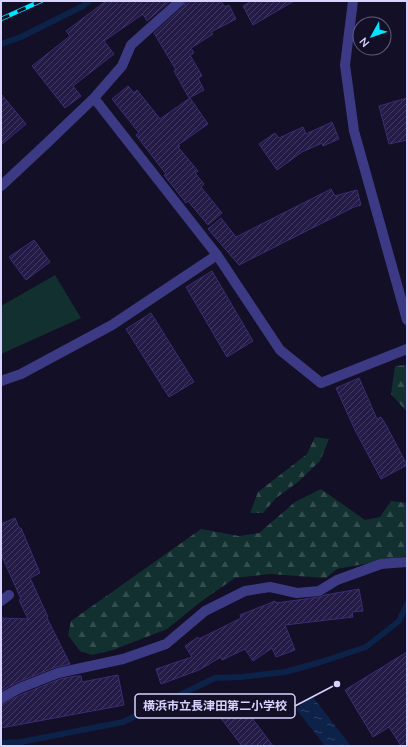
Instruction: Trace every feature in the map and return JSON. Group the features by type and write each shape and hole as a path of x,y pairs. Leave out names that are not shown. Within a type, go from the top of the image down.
{"street":[{"path":"1,186 94,98 122,66 131,45 180,1"},
{"path":"353,1 345,65 354,131 407,320"},
{"path":"94,98 216,255 280,350 321,383 407,349"},
{"path":"1,381 21,374 112,325 216,255"},
{"path":"1,698 20,688 58,673 124,659 166,644 205,611 245,591 270,587 297,593 319,591 337,580 381,564 407,562"}],"green space":[{"path":"55,275 81,318 1,354 1,306"},
{"path":"407,365 407,412 391,394 395,366"},
{"path":"315,437 329,439 320,461 298,482 276,498 263,513 250,513 258,492 307,454"},
{"path":"321,489 365,520 380,517 391,501 407,503 407,556 337,569 326,578 270,574 235,578 203,600 167,629 113,650 92,655 80,651 68,635 71,621 201,529 239,536 259,533 295,502"}],"water":[{"path":"312,696 351,746 325,746 296,709"}],"building":[{"path":"106,1 170,1 147,21 143,14 104,41 114,54 73,86 81,96 65,108 32,66 70,36 66,31"},
{"path":"186,1 221,1 225,7 229,5 236,19 211,32 213,34 191,48 194,53 190,55 202,76 198,78 204,90 189,98 174,71 176,70 154,33 184,6"},
{"path":"252,1 294,1 253,25 243,6"},
{"path":"128,86 134,93 137,90 160,119 190,98 208,124 178,145 180,146 178,147 198,171 195,173 204,184 201,187 222,213 208,225 188,201 186,203 164,175 166,174 136,135 139,133 112,99"},
{"path":"1,94 26,124 1,145"},
{"path":"407,98 407,140 389,144 379,106"},
{"path":"332,122 339,139 323,146 322,143 302,152 277,170 259,144 275,133 279,138 303,127 306,134"},
{"path":"331,189 335,196 357,190 361,205 354,207 239,265 208,229 221,218 236,237"},
{"path":"34,240 50,262 26,280 9,257"},
{"path":"212,271 253,341 227,357 186,287"},
{"path":"151,313 194,382 169,397 126,329"},
{"path":"359,378 377,419 381,417 407,465 381,479 355,430 336,388"},
{"path":"15,518 19,528 21,528 40,573 30,578 48,617 47,618 70,664 56,667 18,682 1,691 1,618 28,619 19,600 21,599 1,554 1,524"},
{"path":"359,589 363,611 352,612 353,617 285,625 295,650 276,657 272,648 253,661 245,649 222,660 221,657 199,670 161,684 156,669 192,657 185,646 198,637 199,639 241,618 240,615 275,601 276,603 320,597"},
{"path":"407,652 407,746 401,746 389,727 373,737 345,690"},
{"path":"118,675 124,705 1,728 1,704 23,694 60,679 81,676 82,682"},
{"path":"237,698 273,746 242,746 217,713"}],"waterway":[{"path":"1,44 21,37 83,6 89,1"},
{"path":"1,743 21,742 123,722 215,678 241,677 285,672 366,647 399,621 407,604"}],"railway":[{"path":"1,19 41,1"}],"place":[{"name":"横浜市立長津田第二小学校","path":"337,684"}]}
